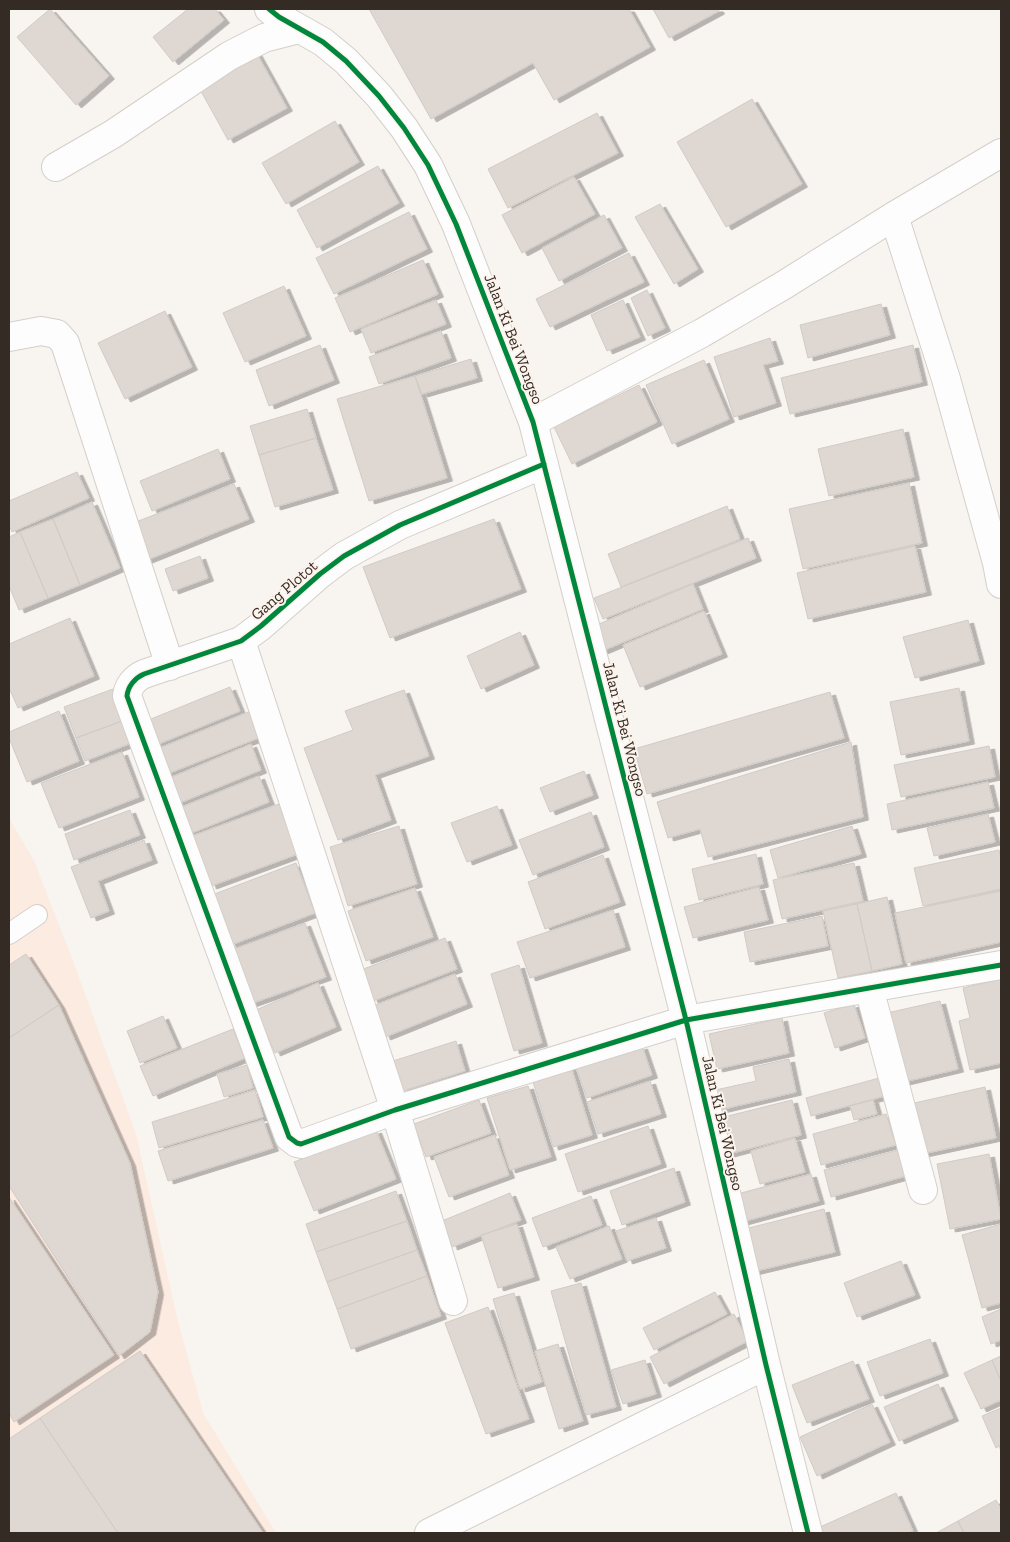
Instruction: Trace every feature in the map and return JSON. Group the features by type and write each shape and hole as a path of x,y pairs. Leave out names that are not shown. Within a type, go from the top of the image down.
{"street":[{"name":"Jalan Ki Bei Wongso","path":"269,9 323,42 353,68 379,96 404,128 428,165 456,224 533,422 686,1020 766,1365 808,1533"},
{"path":"56,167 113,134 229,56 264,38 299,29"},
{"path":"533,422 702,333 784,286 894,216 1001,153"},
{"path":"894,216 946,379 997,563 1001,584"},
{"path":"9,337 41,330 57,334 65,344 170,666"},
{"name":"Gang Plotot","path":"395,1110 301,1144 289,1137 127,696 128,689 138,677 242,641 320,574 344,556 400,525 544,464"},
{"path":"242,641 395,1110 453,1301"},
{"path":"395,1110 686,1020 1001,965"},
{"path":"869,988 922,1190"},
{"path":"429,1533 766,1365"}],"lane":[{"path":"9,934 37,914"}],"shaded area":[{"path":"9,818 34,861 70,953 136,1134 177,1318 203,1413 276,1533 9,1533"}],"building":[{"path":"50,9 109,76 76,105 17,37"},
{"path":"188,9 215,9 224,20 173,62 153,37"},
{"path":"369,9 629,9 650,47 554,100 533,63 431,119"},
{"path":"653,9 718,9 719,11 669,38"},
{"path":"256,52 287,108 228,140 197,84"},
{"path":"752,99 802,184 726,227 677,142"},
{"path":"597,113 618,153 508,208 488,169"},
{"path":"335,121 359,162 286,204 262,163"},
{"path":"378,166 399,203 317,248 297,210"},
{"path":"574,177 595,214 522,253 502,215"},
{"path":"660,204 698,269 674,284 635,217"},
{"path":"409,212 427,249 334,294 316,258"},
{"path":"604,215 622,248 559,281 542,248"},
{"path":"629,253 644,282 550,327 536,299"},
{"path":"423,260 438,294 350,332 335,298"},
{"path":"284,286 306,336 245,362 223,313"},
{"path":"647,290 665,328 648,336 631,298"},
{"path":"436,300 446,324 371,353 361,329"},
{"path":"623,300 640,337 607,351 591,315"},
{"path":"881,304 890,335 808,358 800,325"},
{"path":"165,311 192,367 125,399 98,343"},
{"path":"441,331 451,358 379,384 369,357"},
{"path":"770,338 778,361 763,365 776,403 734,417 714,357"},
{"path":"320,345 334,380 269,406 256,370"},
{"path":"913,345 922,382 790,414 781,378"},
{"path":"471,359 477,378 422,394 415,376"},
{"path":"704,360 729,419 672,444 646,385"},
{"path":"415,376 447,478 369,501 337,399"},
{"path":"639,385 657,422 572,464 554,427"},
{"path":"307,409 316,438 259,455 250,426"},
{"path":"903,429 914,477 829,496 818,449"},
{"path":"316,438 333,490 275,507 259,455"},
{"path":"218,449 230,479 152,511 140,481"},
{"path":"77,472 89,498 12,532 9,525 9,501"},
{"path":"909,483 922,543 803,569 789,509"},
{"path":"234,484 249,519 142,562 128,525"},
{"path":"92,502 120,568 80,585 53,519"},
{"path":"727,506 740,539 621,587 608,554"},
{"path":"53,519 80,585 48,598 20,532"},
{"path":"494,519 521,589 390,638 363,567"},
{"path":"20,532 48,598 19,610 9,586 9,537"},
{"path":"748,538 756,558 603,619 594,598"},
{"path":"915,546 926,592 808,619 797,573"},
{"path":"200,556 208,578 173,591 165,569"},
{"path":"693,584 703,609 602,651 592,627"},
{"path":"704,611 722,654 640,687 623,645"},
{"path":"70,618 94,676 18,708 9,688 9,644"},
{"path":"968,620 979,661 915,678 903,637"},
{"path":"520,632 534,665 481,689 467,656"},
{"path":"230,687 240,711 156,745 146,721"},
{"path":"959,688 969,741 901,755 890,702"},
{"path":"113,689 125,720 76,738 64,707"},
{"path":"404,690 429,756 375,775 391,820 338,840 304,748 353,730 345,711"},
{"path":"830,692 844,738 647,794 634,749"},
{"path":"59,711 79,761 27,782 9,738 9,732"},
{"path":"251,711 261,737 162,776 152,751"},
{"path":"125,720 134,742 85,761 76,738"},
{"path":"851,742 863,817 708,857 700,829 668,838 657,802"},
{"path":"251,744 261,770 177,804 167,779"},
{"path":"989,746 995,777 901,797 894,765"},
{"path":"122,752 139,797 59,828 41,783"},
{"path":"584,771 593,795 550,812 540,788"},
{"path":"259,776 269,802 184,836 174,810"},
{"path":"988,782 994,808 892,830 887,804"},
{"path":"279,804 298,854 211,886 192,836"},
{"path":"497,806 512,845 467,862 451,823"},
{"path":"130,810 140,835 74,860 65,834"},
{"path":"591,812 604,847 533,875 519,840"},
{"path":"988,814 995,842 934,856 927,828"},
{"path":"399,826 417,884 348,906 330,847"},
{"path":"852,826 861,854 778,878 770,850"},
{"path":"144,840 152,860 98,881 109,911 91,918 71,867"},
{"path":"999,850 1001,858 1001,889 923,906 914,868"},
{"path":"756,854 763,884 699,900 692,869"},
{"path":"603,855 620,902 545,929 528,882"},
{"path":"296,863 315,913 231,945 212,895"},
{"path":"854,863 863,901 782,919 773,880"},
{"path":"759,887 768,920 693,938 684,907"},
{"path":"415,888 433,937 366,961 348,911"},
{"path":"1001,891 1001,942 906,963 895,913"},
{"path":"887,897 902,964 872,971 857,904"},
{"path":"857,904 872,971 838,978 823,911"},
{"path":"613,910 625,947 530,978 517,942"},
{"path":"822,916 828,946 750,962 744,932"},
{"path":"305,923 326,977 250,1004 229,951"},
{"path":"445,938 457,969 373,1001 361,970"},
{"path":"26,954 59,1005 9,1038 9,965"},
{"path":"519,965 542,1043 514,1051 491,974"},
{"path":"455,974 467,1004 385,1037 373,1006"},
{"path":"1001,979 1001,1063 970,1070 959,1021 970,1018 963,988"},
{"path":"318,983 336,1027 275,1053 256,1010"},
{"path":"940,1001 958,1069 904,1082 887,1013"},
{"path":"854,1004 865,1038 835,1048 824,1013"},
{"path":"59,1005 130,1163 158,1292 150,1332 119,1356 9,1186 9,1038"},
{"path":"163,1016 177,1048 140,1063 127,1031"},
{"path":"782,1018 789,1053 717,1069 709,1034"},
{"path":"233,1029 245,1058 153,1096 140,1066"},
{"path":"456,1041 465,1071 403,1091 393,1061"},
{"path":"642,1046 652,1075 587,1098 576,1068"},
{"path":"789,1059 796,1092 715,1111 711,1091 756,1081 753,1067"},
{"path":"569,1060 592,1135 553,1147 530,1072"},
{"path":"247,1065 253,1088 224,1097 217,1074"},
{"path":"879,1078 885,1096 811,1116 806,1098"},
{"path":"650,1081 661,1114 598,1134 587,1102"},
{"path":"528,1086 551,1157 510,1170 487,1098"},
{"path":"985,1087 996,1138 922,1154 910,1104"},
{"path":"255,1090 263,1117 159,1148 152,1122"},
{"path":"479,1100 491,1133 426,1157 414,1124"},
{"path":"792,1100 801,1135 725,1155 716,1119"},
{"path":"873,1100 877,1114 854,1120 850,1106"},
{"path":"886,1114 896,1145 821,1165 813,1134"},
{"path":"263,1120 273,1148 168,1181 158,1151"},
{"path":"648,1126 661,1164 578,1192 565,1154"},
{"path":"376,1130 396,1179 314,1211 294,1162"},
{"path":"495,1135 509,1175 449,1197 434,1157"},
{"path":"795,1138 805,1172 760,1184 751,1151"},
{"path":"898,1150 906,1176 831,1197 824,1170"},
{"path":"989,1154 1001,1219 950,1229 937,1164"},
{"path":"674,1168 685,1202 622,1225 610,1191"},
{"path":"811,1174 819,1201 742,1222 734,1195"},
{"path":"396,1191 407,1221 316,1252 306,1224"},
{"path":"510,1193 521,1220 452,1247 442,1221"},
{"path":"591,1196 602,1225 543,1247 532,1218"},
{"path":"9,1197 114,1355 14,1422 9,1413"},
{"path":"824,1209 835,1252 752,1272 741,1230"},
{"path":"656,1218 666,1248 627,1261 616,1231"},
{"path":"407,1221 417,1250 327,1282 316,1252"},
{"path":"517,1224 534,1277 498,1288 481,1235"},
{"path":"1001,1224 1001,1303 982,1308 962,1235"},
{"path":"609,1226 622,1259 570,1279 556,1247"},
{"path":"417,1250 427,1276 337,1309 327,1282"},
{"path":"901,1261 915,1295 857,1317 844,1283"},
{"path":"427,1276 441,1316 351,1349 337,1309"},
{"path":"581,1283 616,1407 586,1415 551,1291"},
{"path":"715,1292 727,1314 654,1350 643,1328"},
{"path":"514,1293 542,1382 520,1389 493,1299"},
{"path":"488,1307 529,1419 486,1434 445,1323"},
{"path":"1001,1309 1001,1340 991,1344 982,1317"},
{"path":"734,1314 748,1341 664,1384 650,1357"},
{"path":"930,1339 943,1373 880,1396 867,1362"},
{"path":"558,1344 583,1421 559,1429 535,1351"},
{"path":"140,1351 263,1533 118,1533 40,1418"},
{"path":"1001,1356 1001,1381 992,1360"},
{"path":"645,1360 656,1394 623,1404 611,1370"},
{"path":"992,1360 1001,1381 1001,1400 981,1409 964,1373"},
{"path":"853,1361 869,1399 807,1423 792,1385"},
{"path":"938,1384 953,1418 899,1441 884,1407"},
{"path":"872,1404 890,1442 817,1476 800,1437"},
{"path":"1001,1408 1001,1445 996,1448 982,1416"},
{"path":"40,1418 118,1533 9,1533 9,1439"},
{"path":"896,1493 913,1531 908,1533 823,1533 820,1527"},
{"path":"996,1500 1001,1509 1001,1533 964,1533 958,1521"},
{"path":"958,1521 964,1533 936,1533"}],"cycle path":[{"path":"269,9 279,17 323,42 346,61 379,96 404,128 428,165 456,224 533,422 686,1020 766,1365 808,1533"},
{"path":"544,464 400,525 344,556 241,641 144,674 130,686 127,696 289,1137 301,1144 395,1110 686,1020 1001,965"}]}
